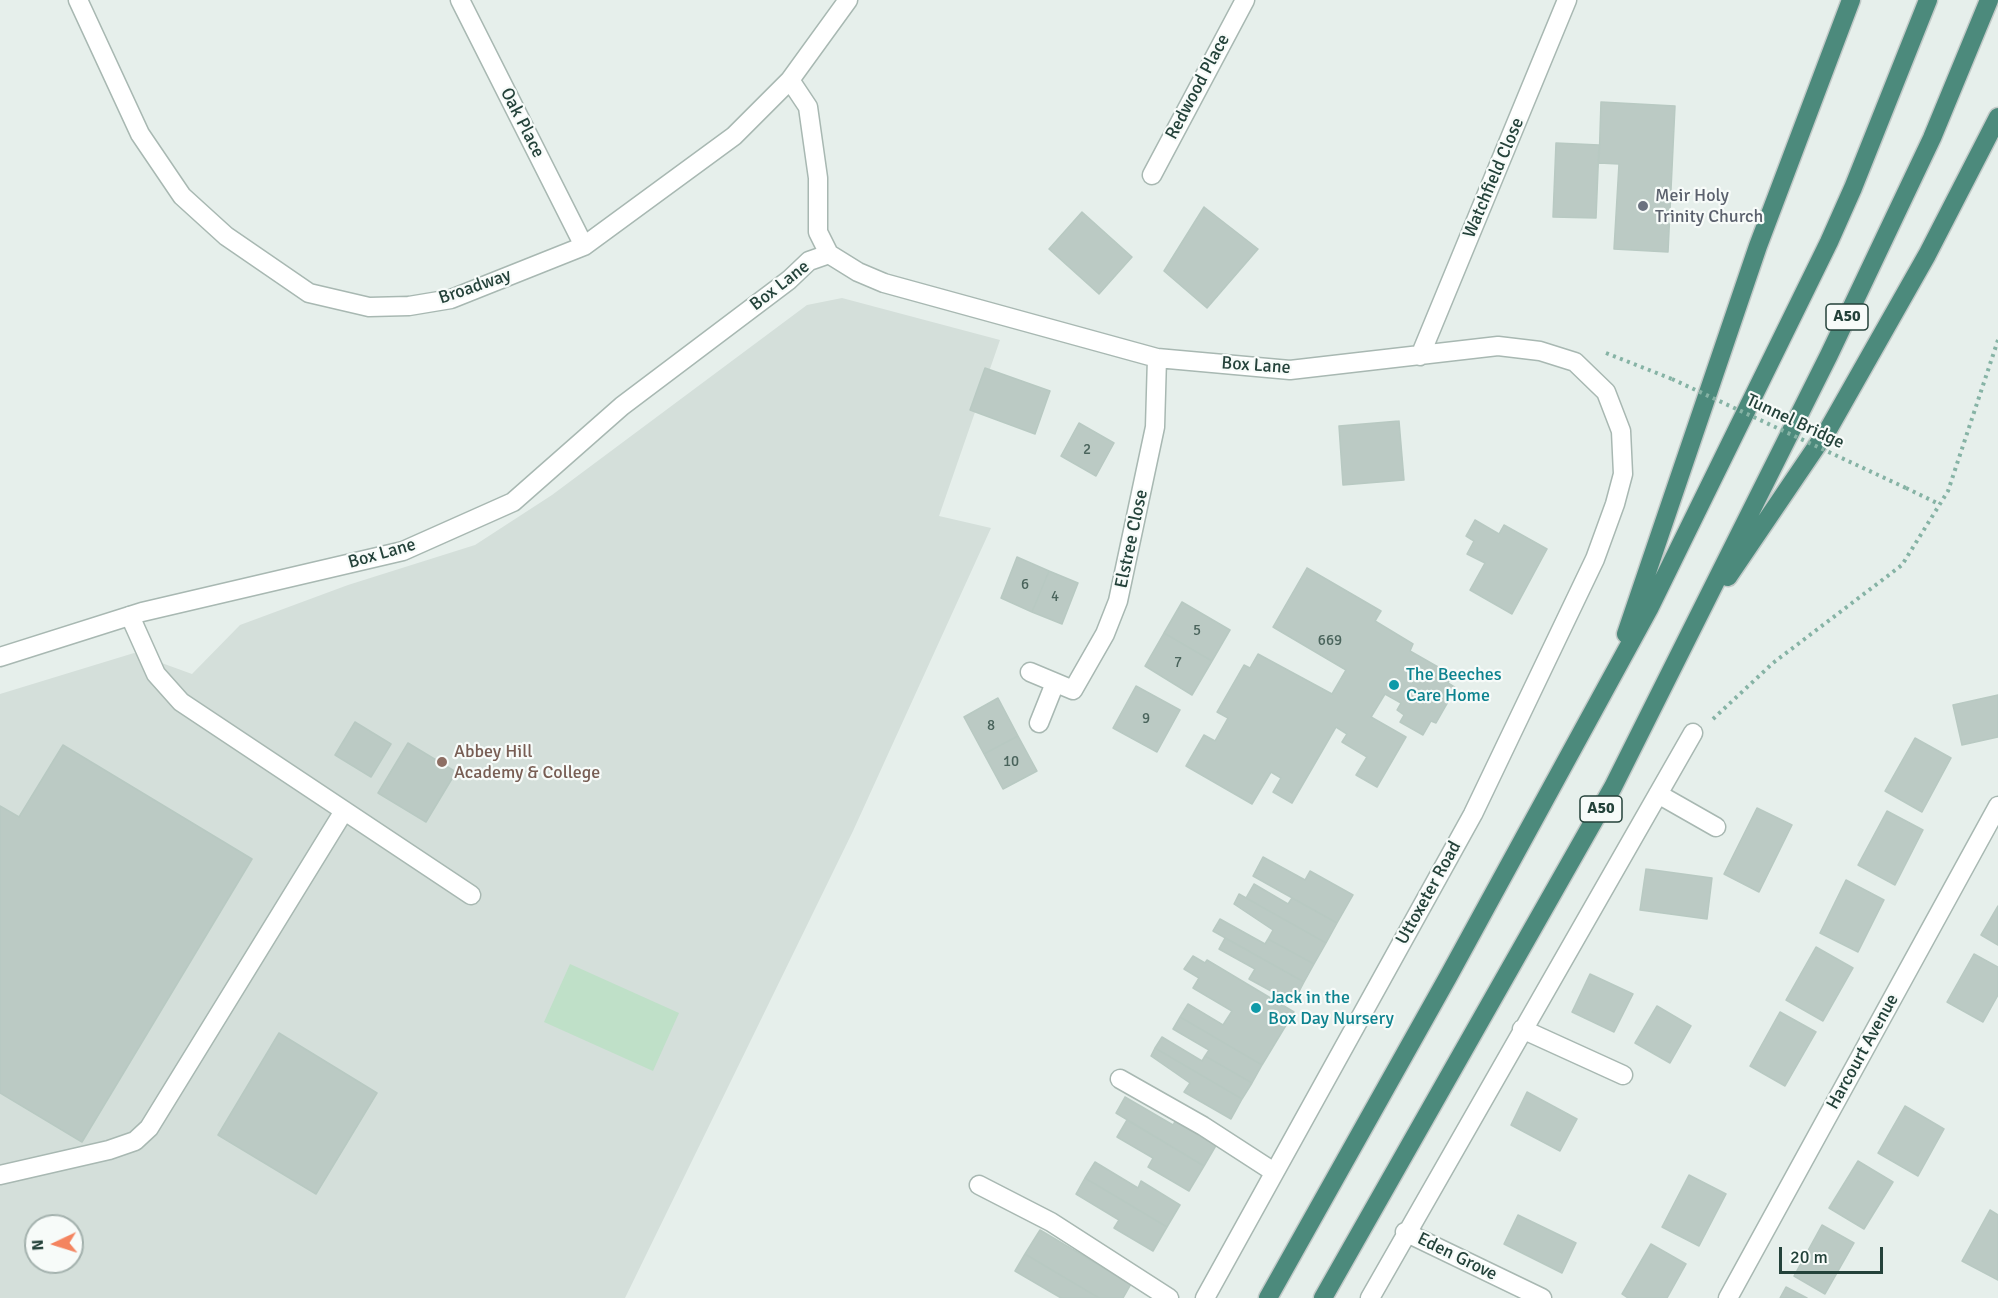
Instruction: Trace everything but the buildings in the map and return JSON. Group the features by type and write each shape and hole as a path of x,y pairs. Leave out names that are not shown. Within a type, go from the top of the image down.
{"highway":[{"path":"1611,675 1758,246 1851,0"},
{"name":"A50","path":"1268,1298 1448,977 1653,600 1829,242 1928,0"},
{"name":"A50","path":"1323,1298 1613,787 1828,355 1932,138 1989,0"},
{"path":"1693,628 1829,428 1927,255 1998,117"}],"street":[{"name":"Broadway","path":"78,0 140,134 182,196 226,236 309,293 369,307 409,306 451,299 584,246 734,135 790,80 848,0"},
{"name":"Oak Place","path":"460,0 584,246"},
{"name":"Redwood Place","path":"1152,175 1245,0"},
{"name":"Watchfield Close","path":"1420,356 1568,0"},
{"path":"790,80 808,107 818,178 818,232 830,254"},
{"name":"Box Lane","path":"0,657 130,616 403,551 513,502 622,406 789,280 809,261 830,254 858,272 884,283 1157,358 1290,370 1498,346 1540,351 1575,362 1606,392 1621,431 1623,474"},
{"name":"Elstree Close","path":"1055,683 1072,690 1105,634 1119,601 1155,428 1157,358"},
{"name":"Uttoxeter Road","path":"1205,1298 1473,814 1595,559 1616,504 1623,474"},
{"path":"130,616 156,674 181,702 471,896"},
{"path":"1030,672 1055,683 1039,723"},
{"path":"1370,1298 1405,1232 1693,733"},
{"path":"1658,794 1716,827"},
{"name":"Harcourt Avenue","path":"1728,1298 1998,806"},
{"path":"0,1175 109,1150 135,1141 149,1128 344,811"},
{"path":"1522,1029 1623,1075"},
{"path":"1120,1079 1203,1126 1274,1172"},
{"path":"979,1185 1051,1222 1169,1298"},
{"name":"Eden Grove","path":"1405,1232 1542,1298"}],"path":[{"path":"1693,733 1713,719 1773,663 1902,565 1948,491 1998,340"},
{"name":"Tunnel Bridge","path":"1672,380 1940,504"}],"shaded area":[{"name":"Abbey Hill Academy & College","path":"842,298 1000,340 939,516 991,528 853,831 625,1298 0,1298 0,694 134,653 192,674 240,625 348,585 475,545 552,495 807,305"}],"green space":[{"path":"570,964 679,1013 653,1071 544,1022"}],"place":[{"name":"Meir Holy Trinity Church","path":"1643,206"},
{"name":"The Beeches Care Home","path":"1394,685"},
{"name":"Abbey Hill Academy & College","path":"442,762"},
{"name":"Jack in the Box Day Nursery","path":"1256,1008"}]}
